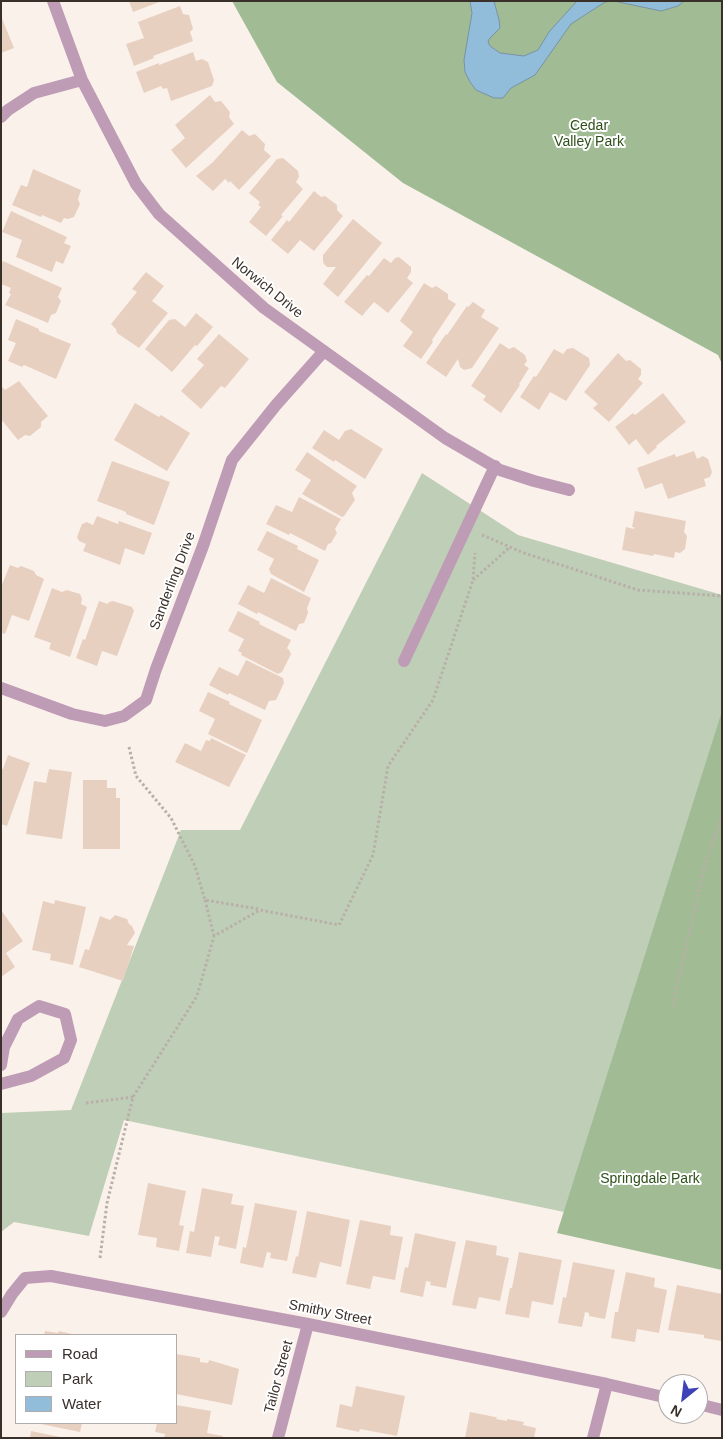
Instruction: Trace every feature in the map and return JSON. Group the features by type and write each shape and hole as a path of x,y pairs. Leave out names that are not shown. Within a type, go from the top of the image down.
{"street":[{"name":"Norwich Drive","path":"53,1 82,80 136,184 159,214 264,308 445,438 500,470 569,490"},
{"path":"1,118 8,110 34,93 82,80"},
{"name":"Sanderling Drive","path":"1,688 72,714 105,721 124,716 146,700 203,546 232,460 276,405 324,351"},
{"path":"404,661 495,466"},
{"path":"1,1065 4,1047 18,1019 39,1006 65,1014 71,1040 64,1058 31,1076 1,1084"},
{"name":"Smithy Street","path":"1,1312 25,1278 51,1276 308,1324 658,1396"},
{"name":"Tailor Street","path":"278,1438 308,1324"},
{"path":"593,1438 608,1384"},
{"path":"708,1406 722,1410"}],"path":[{"path":"467,526 477,533 524,553 638,590 722,596"},
{"path":"473,580 510,547"},
{"path":"205,900 339,926 373,855 388,766 433,700 473,580 476,552"},
{"path":"100,1258 108,1203 133,1097 197,996 214,936 195,866 172,818 136,776 129,747"},
{"path":"672,1009 705,864 722,816"},
{"path":"214,936 260,910"},
{"path":"86,1103 133,1097"}],"green space":[{"name":"Cedar Valley Park","path":"232,1 722,1 722,364 718,355 403,183 277,82"},
{"path":"422,473 518,535 722,595 722,1245 124,1120 89,1236 14,1222 1,1232 1,1113 71,1110 181,830 240,830"},
{"name":"Springdale Park","path":"722,711 722,1270 557,1233"}],"water":[{"path":"470,1 494,1 500,28 488,41 490,46 500,53 524,56 538,50 549,32 577,1 614,1 605,2 571,24 535,75 511,88 503,98 494,98 476,90 465,72 464,60 472,13"},
{"path":"614,1 684,1 678,6 661,11"}],"building":[{"path":"129,1 162,1 133,12"},
{"path":"180,6 183,14 189,15 193,29 190,32 193,41 153,56 154,58 134,66 126,44 144,38 138,22"},
{"path":"1,16 14,48 1,53"},
{"path":"193,52 196,61 202,59 208,62 214,80 212,86 171,101 167,88 163,89 161,86 144,93 136,72"},
{"path":"210,95 215,102 221,101 230,112 229,117 234,124 186,168 171,150 185,138 175,125"},
{"path":"242,130 249,136 255,134 265,144 264,150 271,156 239,190 230,181 229,183 225,179 213,191 196,176 213,162"},
{"path":"283,158 298,171 299,177 296,182 303,189 266,236 249,222 261,207 258,205 260,202 249,193 277,159"},
{"path":"33,169 81,190 78,199 80,204 74,217 64,218 61,223 12,205 21,185 27,187"},
{"path":"314,191 337,205 337,210 343,216 314,251 300,240 288,254 271,240 287,220 289,222"},
{"path":"11,211 67,237 64,243 71,246 63,264 56,261 52,272 16,257 22,240 2,232"},
{"path":"353,219 382,243 338,297 323,284 336,267 327,267 323,261 323,255"},
{"path":"399,257 411,267 411,272 407,278 413,283 388,313 374,302 362,316 344,302 384,258 391,263 395,258"},
{"path":"3,261 62,288 58,297 61,301 56,313 51,315 48,323 5,305 11,294 9,293 11,288 1,284 1,265"},
{"path":"146,272 164,286 152,301 168,313 139,348 117,333 111,324 137,292 132,289"},
{"path":"424,283 432,288 436,286 448,294 448,299 456,304 421,359 403,346 413,332 400,321"},
{"path":"473,302 485,310 481,317 499,328 472,368 464,370 460,367 458,359 446,377 426,363 467,306"},
{"path":"196,313 213,327 172,372 145,349 169,320 175,319 185,327"},
{"path":"16,319 71,344 56,379 24,365 22,367 8,361 16,343 8,340"},
{"path":"219,334 249,359 225,388 221,386 201,409 181,391 204,365 197,359"},
{"path":"500,343 509,349 514,347 525,355 527,361 524,365 529,368 501,413 483,400 486,396 471,386"},
{"path":"573,348 589,358 590,365 566,401 550,392 539,410 520,397 554,349 563,354 567,349"},
{"path":"618,353 626,361 630,360 641,369 641,375 638,379 643,383 609,422 593,408 598,404 584,392"},
{"path":"19,381 48,416 41,422 41,427 30,436 25,435 18,440 1,419 1,386 5,390"},
{"path":"663,393 686,422 656,446 648,455 636,439 629,445 615,427 633,413 635,415"},
{"path":"135,403 159,417 161,415 190,433 167,471 114,440"},
{"path":"351,429 383,449 365,479 312,448 324,430 339,440 345,431"},
{"path":"694,451 697,459 703,456 708,459 712,472 710,477 704,479 706,486 668,499 662,483 645,489 637,468 675,454 676,457"},
{"path":"307,452 357,486 352,493 355,500 344,516 342,517 302,494 311,480 295,470"},
{"path":"112,461 170,482 154,525 97,501"},
{"path":"299,497 341,519 335,529 337,533 325,551 290,533 289,535 266,524 276,505 292,512"},
{"path":"635,511 686,521 684,532 687,536 685,549 680,553 675,552 674,558 622,550 626,527 634,529 632,527"},
{"path":"97,516 118,524 119,521 152,533 144,555 125,548 120,565 83,551 86,544 79,541 77,537 82,524 87,522 93,525"},
{"path":"267,531 298,546 297,549 319,560 304,592 271,574 269,569 274,559 257,550"},
{"path":"10,565 18,568 21,566 34,571 36,575 44,579 29,621 12,615 5,634 1,633 1,587"},
{"path":"271,578 311,598 304,623 299,624 296,631 238,604 248,585 264,593"},
{"path":"52,588 62,592 67,590 80,594 81,604 87,607 70,657 49,649 51,643 34,637"},
{"path":"99,601 108,604 113,601 132,607 134,611 117,656 102,651 97,666 76,658 83,639 85,640"},
{"path":"238,611 291,640 287,648 291,654 282,672 278,674 241,655 242,653 238,651 244,639 228,631"},
{"path":"246,660 283,678 284,683 276,700 269,701 265,710 209,685 219,667 238,676"},
{"path":"208,692 262,720 247,753 208,734 215,719 199,711"},
{"path":"211,738 246,755 229,787 175,762 185,743 201,751 206,740 210,741"},
{"path":"8,755 30,763 7,826 1,824 1,768 3,769"},
{"path":"49,769 72,772 62,839 26,834 34,781 46,783"},
{"path":"83,780 107,780 107,788 116,788 116,798 120,798 120,849 83,849"},
{"path":"55,900 86,907 73,965 50,960 51,954 32,950 43,901 54,904"},
{"path":"1,910 23,941 6,953 15,967 1,977"},
{"path":"115,915 127,919 135,933 127,945 134,946 123,981 79,967 85,949 89,950 100,916 110,920"},
{"path":"148,1183 186,1191 179,1225 184,1226 179,1251 156,1247 157,1238 138,1235"},
{"path":"202,1188 233,1194 231,1204 244,1206 236,1249 218,1245 220,1237 215,1236 211,1257 186,1253 190,1231 194,1232"},
{"path":"255,1203 297,1211 287,1261 270,1258 271,1253 267,1252 263,1268 240,1263 243,1247 246,1248"},
{"path":"307,1211 350,1220 341,1267 320,1262 316,1278 292,1273 296,1256 298,1257"},
{"path":"360,1220 391,1226 390,1235 403,1237 395,1280 373,1276 370,1289 346,1284"},
{"path":"415,1233 456,1242 446,1288 430,1285 431,1282 426,1281 423,1297 400,1292 405,1267 408,1268"},
{"path":"466,1240 497,1246 496,1255 509,1258 500,1301 479,1297 476,1309 452,1305"},
{"path":"519,1252 562,1260 553,1305 532,1301 529,1318 505,1314"},
{"path":"573,1262 615,1270 605,1319 589,1316 589,1313 585,1312 582,1327 558,1323 563,1297 566,1298"},
{"path":"626,1272 655,1278 654,1287 667,1290 659,1333 637,1329 635,1342 611,1338 615,1312 618,1312"},
{"path":"677,1285 722,1294 721,1341 704,1338 704,1335 668,1330"},
{"path":"45,1331 58,1333 59,1331 72,1334 44,1334"},
{"path":"178,1354 200,1358 200,1362 208,1363 209,1360 239,1369 232,1405 178,1394"},
{"path":"356,1386 405,1396 397,1436 360,1429 359,1432 336,1427 340,1404 352,1407"},
{"path":"178,1405 211,1411 207,1433 223,1436 222,1438 164,1438 165,1434 155,1432 157,1424 178,1424"},
{"path":"470,1412 497,1417 496,1419 524,1422 523,1425 536,1428 534,1438 465,1438"},
{"path":"41,1424 82,1424 80,1432"},
{"path":"31,1431 60,1437 60,1438 30,1438"}]}
